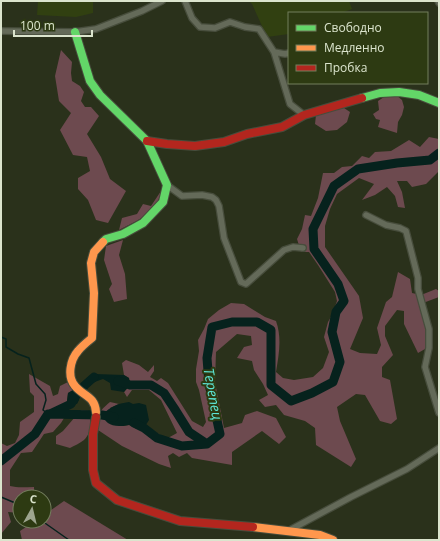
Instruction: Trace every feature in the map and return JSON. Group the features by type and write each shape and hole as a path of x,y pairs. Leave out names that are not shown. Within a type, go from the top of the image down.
{"street":[{"path":"1,31 75,32 96,28 142,11 162,1"},
{"path":"185,1 192,18 200,28 215,28 230,22 245,27 259,29 274,52 290,104 304,115"},
{"path":"75,32 90,80 100,95 147,141 167,185 182,196 202,194 216,200 219,206 224,238 243,284 246,284 284,250 293,247 303,248"},
{"path":"274,52 288,53"},
{"path":"147,141 195,146 224,142 247,134 282,127 304,115 380,93 399,92 419,95 439,103"},
{"path":"167,185 163,202 143,223 123,234 106,239 94,252 92,263 94,293 92,338 77,350 70,366 71,382 94,401 97,409 93,434 93,470 96,483 117,500 180,521 248,526 320,535 333,540"},
{"path":"366,215 386,225 400,228 406,232 418,278 418,289 429,329 429,348 425,367 439,413"},
{"path":"288,531 407,469 439,448"}],"shaded area":[{"path":"38,1 93,1 93,13 76,17 37,15"},
{"path":"249,1 349,1 352,9 344,12 288,12 288,34 267,37 252,4"},
{"path":"61,50 72,62 72,81 80,86 84,92 81,101 85,107 91,107 99,116 87,134 101,157 110,179 126,191 108,223 96,220 88,200 78,189 78,178 90,171 87,157 73,155 60,130 71,113 59,101 55,76"},
{"path":"387,95 396,95 402,100 404,107 398,122 397,133 378,127 380,120 376,119 373,114 379,110 378,101"},
{"path":"344,108 350,112 347,122 337,130 326,131 315,124 316,115"},
{"path":"429,137 439,139 439,171 426,184 412,187 407,181 397,181 402,192 405,208 398,207 395,196 387,187 375,195 362,200 374,184 359,178 337,194 330,209 325,226 325,247 359,296 363,318 350,349 360,353 377,354 381,345 377,328 386,302 392,297 398,272 410,279 412,293 421,295 436,289 439,291 439,297 423,303 428,337 425,349 418,353 404,324 404,311 397,310 385,326 385,336 393,355 382,367 382,377 390,380 397,419 391,424 380,421 365,395 356,394 337,407 340,421 356,459 351,467 316,445 315,428 305,421 284,415 276,405 265,407 259,400 268,395 254,370 252,361 237,358 244,347 252,345 251,336 237,334 216,352 215,382 224,428 242,423 245,415 257,411 276,418 286,437 279,444 262,431 232,452 232,465 192,458 187,453 179,457 173,453 168,456 171,468 159,464 122,446 98,430 98,420 101,411 110,402 119,404 110,408 123,426 129,425 137,429 149,428 168,438 177,433 161,400 149,390 132,390 127,397 124,392 130,385 129,378 124,375 122,363 126,360 139,365 148,372 154,365 154,371 150,377 157,381 161,378 168,383 192,421 203,427 206,422 196,382 196,369 199,351 198,340 208,319 231,303 244,304 265,317 276,321 279,334 279,352 276,372 283,378 294,380 313,377 323,368 329,352 324,337 328,322 337,301 335,292 309,252 301,252 297,239 302,229 305,215 311,216 318,198 323,173 334,173 342,167 352,166 362,156 369,158 375,152 391,151 409,140 420,147"},
{"path":"161,191 156,205 146,215 119,230 122,218 137,214 143,204 151,206"},
{"path":"123,240 119,255 125,274 127,299 114,302 109,289 112,284 104,260 106,246"},
{"path":"29,374 50,386 53,396 58,394 60,386 68,382 73,390 68,393 67,401 69,410 61,423 53,432 44,434 32,452 21,453 10,470 10,486 34,487 34,489 12,489 12,512 8,512 11,522 1,534 1,443 7,446 15,443 19,435 20,422 34,412 34,396 30,392"},
{"path":"81,410 89,411 90,426 87,437 70,448 56,444 56,436 63,431"},
{"path":"64,501 128,540 22,540 20,531 23,529 52,529 52,509"}],"water":[{"path":"95,374 124,375 129,378 130,385 124,392 111,390 110,383 103,379 85,385 87,378"},
{"path":"73,390 79,396 77,404 71,404 67,401 68,393"},
{"path":"129,402 133,404 139,403 146,405 149,420 144,428 141,429 129,425 113,425 108,423 102,415 114,406"}],"waterway":[{"name":"Терепец","path":"134,423 144,428 157,438 182,446 207,444 220,434 209,384 207,358 212,327 232,322 257,322 271,330 271,385 291,401 312,393 333,382 340,362 332,332 336,312 344,301 338,284 314,249 313,229 334,186 358,169 430,160 439,153"},
{"path":"1,337 6,339 6,347 29,358 36,384 45,394 46,400 43,410 48,414"},
{"name":"Терепец","path":"52,413 71,404 77,394 94,377"},
{"name":"Терепец","path":"118,381 130,385 151,385 164,393 189,432 207,444"},
{"name":"Терепец","path":"1,461 35,434 48,414 102,415 114,417"},
{"path":"1,497 12,502"},
{"path":"52,528 69,540"}],"traffic: fast":[{"path":"75,32 90,81 100,95 147,141 167,185 163,202 143,223 123,234 106,239 103,242"},
{"path":"362,98 380,93 399,92 419,95 439,103"}],"traffic: slow":[{"path":"96,412 91,399 75,386 71,378 70,368 75,355 81,347 92,338 94,293 91,263 94,252 103,242"},
{"path":"253,527 320,535 333,540"}],"traffic: jam":[{"path":"147,141 195,146 224,142 247,134 282,127 304,115 362,98"},
{"path":"96,417 93,434 93,470 96,483 117,500 180,521 253,527"}]}
